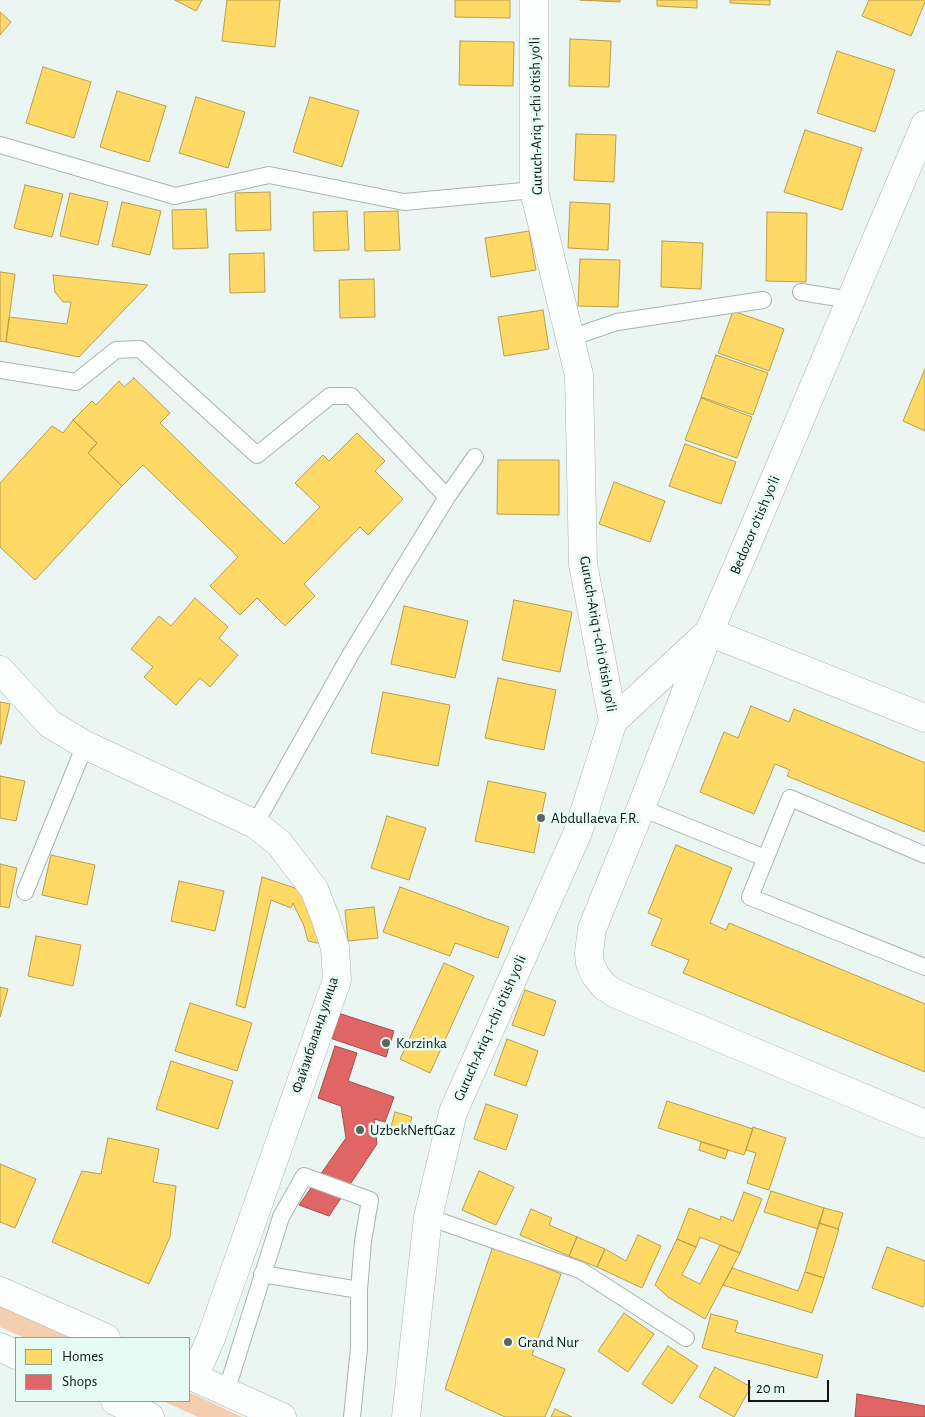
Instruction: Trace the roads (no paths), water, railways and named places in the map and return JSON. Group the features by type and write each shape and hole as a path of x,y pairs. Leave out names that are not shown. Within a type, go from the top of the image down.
{"main road":[{"name":"Guruch-Ariq 1-chi o'tish yo'li","path":"406,1417 428,1217 453,1112 578,832 613,721 583,564 579,375 534,190 534,0"},
{"name":"Bedozor o'tish yo'li","path":"925,125 709,632 592,929 590,940 590,963 595,975 599,981 616,994 925,1124"},
{"path":"613,721 709,632 925,718"},
{"name":"Файзибаланд улица","path":"0,670 50,724 85,745 255,824 278,843 314,889 326,917 335,948 336,980 211,1338 191,1376"},
{"path":"0,1291 104,1337"},
{"path":"0,1348 15,1355"},
{"path":"191,1376 282,1417"},
{"path":"117,1402 150,1417"}],"lane":[{"path":"0,145 175,196 269,175 404,202 534,190"},
{"path":"801,292 851,300"},
{"path":"570,338 617,322 763,300"},
{"path":"0,370 76,382 116,350 140,349 257,455 330,396 351,396 447,497"},
{"path":"255,824 352,652 447,497 475,457"},
{"path":"25,892 85,745"},
{"path":"925,855 790,798 750,897 925,967"},
{"path":"641,808 765,858"},
{"path":"226,1392 281,1217 304,1176 370,1200 363,1241 359,1290 359,1348 352,1417"},
{"path":"428,1217 580,1270 686,1338"},
{"path":"262,1274 359,1290"}],"place":[{"name":"Abdullaeva F.R.","path":"541,818"},
{"name":"Korzinka","path":"386,1043"},
{"name":"UzbekNeftGaz","path":"360,1130"},
{"name":"Grand Nur","path":"508,1342"}]}
